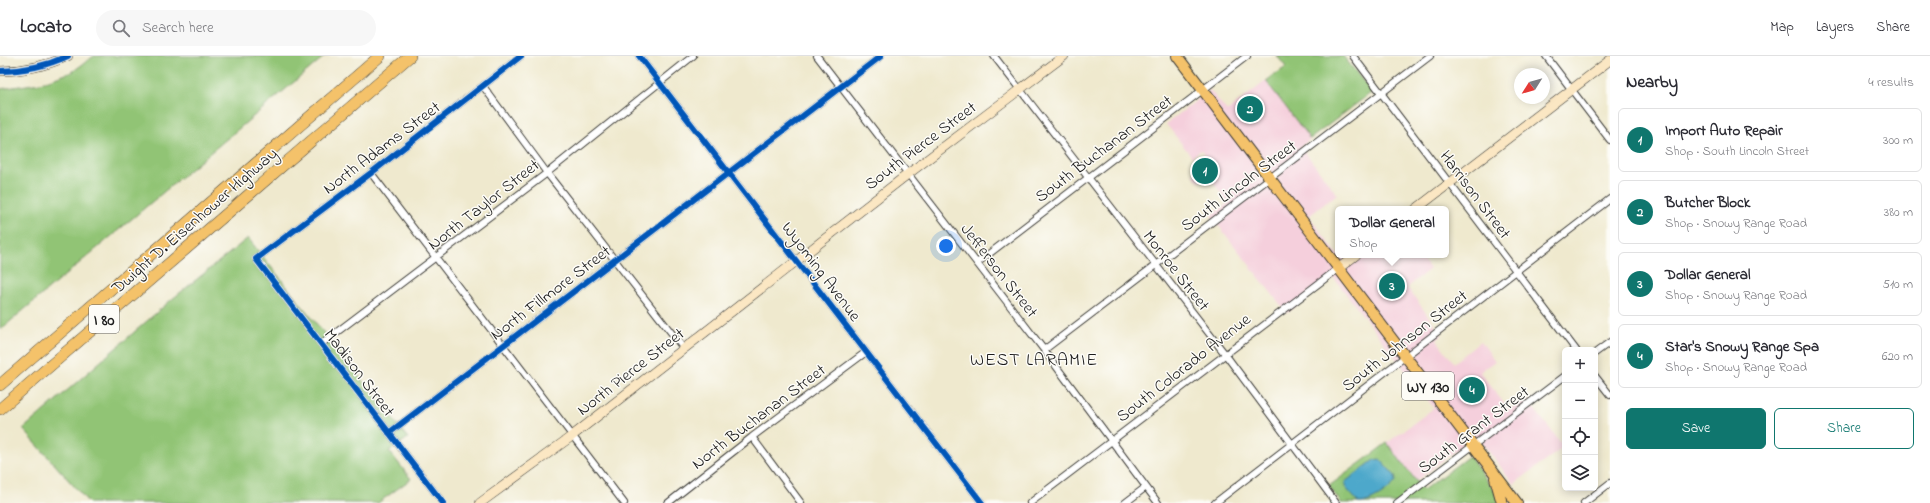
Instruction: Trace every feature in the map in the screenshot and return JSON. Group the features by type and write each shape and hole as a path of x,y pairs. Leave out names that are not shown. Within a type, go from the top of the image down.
{"highway":[{"name":"Dwight D. Eisenhower Highway","path":"0,386 380,56"},
{"name":"Dwight D. Eisenhower Highway","path":"0,409 240,204 410,56"}],"main road":[{"path":"0,71 29,69 46,65 68,56"},
{"name":"South Pierce Street","path":"798,262 908,174 1064,56"},
{"name":"WY 130","path":"1177,56 1517,503"},
{"path":"1420,206 1610,60"},
{"name":"South Colorado Avenue","path":"1339,268 1352,258"},
{"name":"North Pierce Street","path":"480,503 572,436 798,262"},
{"name":"WY 130","path":"1494,474 1502,503"}],"street":[{"name":"North Adams Street","path":"256,259 371,173 521,56"},
{"name":"Wyoming Avenue","path":"639,56 982,503"},
{"name":"North Taylor Street","path":"321,344 547,173 659,82 694,56"},
{"name":"Jefferson Street","path":"817,56 1044,350 1158,503"},
{"name":"North Fillmore Street","path":"389,433 881,56"},
{"name":"Monroe Street","path":"994,56 1225,354 1336,503"},
{"name":"South Buchanan Street","path":"977,263 1087,177 1248,56"},
{"name":"Harrison Street","path":"1353,56 1574,347"},
{"name":"South Lincoln Street","path":"1044,350 1430,56"},
{"path":"1546,56 1610,140"},
{"path":"483,86 547,173 616,259 684,349"},
{"path":"371,173 624,503"},
{"name":"South Johnson Street","path":"1215,503 1610,199"},
{"name":"Madison Street","path":"256,259 443,503"},
{"name":"South Colorado Avenue","path":"1030,503 1339,268"},
{"path":"1598,351 1610,342"},
{"name":"North Buchanan Street","path":"668,503 752,437 866,352"},
{"name":"South Grant Street","path":"1397,503 1562,378"},
{"path":"1598,380 1610,395"},
{"path":"752,437 801,503"},
{"path":"1584,503 1610,483"},
{"path":"1126,503 1146,487"}],"shaded area":[{"path":"1266,81 1310,139 1301,147 1337,194 1309,216 1335,251 1335,258 1421,258 1430,269 1407,287 1442,335 1437,340 1454,363 1481,341 1495,361 1480,372 1509,410 1526,398 1562,444 1562,448 1514,484 1476,435 1416,481 1387,443 1434,408 1334,278 1287,313 1211,216 1228,203 1208,175 1199,182 1193,174 1210,162 1201,150 1192,157 1166,124 1210,90 1227,111"}],"green space":[{"path":"94,56 325,56 0,330 0,89 40,83 72,72"},
{"path":"1277,56 1343,56 1372,92 1310,139 1266,81 1286,67"},
{"path":"248,238 408,438 389,451 411,479 378,503 89,503 23,429 171,300"},
{"path":"1387,443 1423,490 1469,456 1496,493 1499,503 1341,503 1329,486"}],"water":[{"path":"1380,459 1395,476 1396,481 1389,489 1379,496 1369,501 1359,503 1345,487 1345,482 1374,460"}],"cycle path":[{"path":"0,71 35,67 51,63 68,56"},
{"path":"443,503 256,259 371,173 521,56"},
{"path":"639,56 982,503"},
{"path":"389,433 881,56"}],"place":[{"name":"Butcher Block","path":"1250,109"},
{"name":"Import Auto Repair","path":"1205,171"},
{"name":"Dollar General","path":"1392,286"},
{"name":"Star's Snowy Range Spa","path":"1472,390"}],"district":[{"name":"WEST LARAMIE","path":"1034,359"}]}
